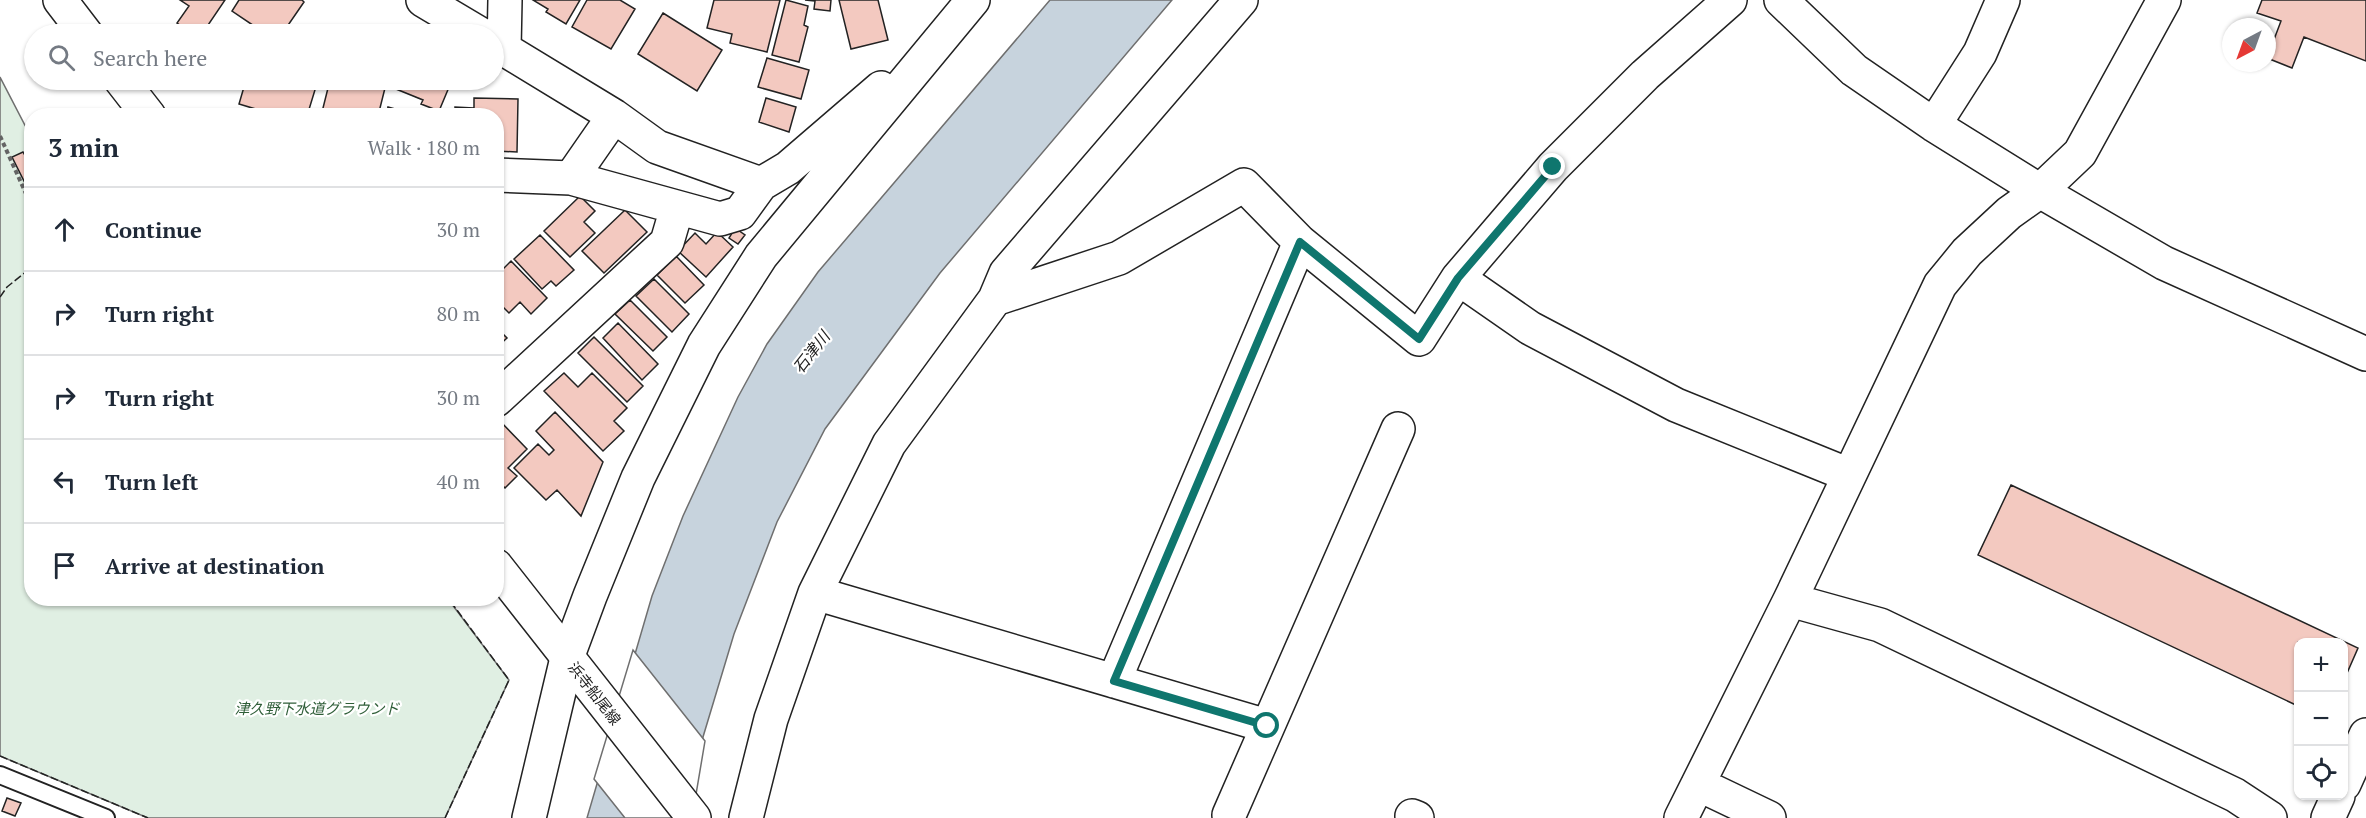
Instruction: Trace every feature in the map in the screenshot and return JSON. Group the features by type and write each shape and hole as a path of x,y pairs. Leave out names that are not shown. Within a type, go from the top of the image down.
{"street":[{"path":"60,0 78,24"},
{"path":"423,0 462,24"},
{"path":"498,24 505,0"},
{"path":"529,818 574,667 638,478 704,345 761,256 973,0"},
{"path":"746,818 771,719 815,593 889,444 996,299 1006,273 1241,0"},
{"path":"996,299 1119,258 1244,185 1300,242 1419,339 1458,278 1553,167 1645,75 1730,0"},
{"path":"1780,0 1854,70 1934,125 2040,190 2164,263 2366,354"},
{"path":"1934,125 1980,53 2003,0"},
{"path":"1681,818 1790,600 1940,285 1967,252 2008,213 2040,190 2080,153 2164,0"},
{"path":"504,49 614,116 657,147 761,184"},
{"path":"504,175 571,178 720,219 740,213 761,184 788,168 873,94 926,54"},
{"path":"129,90 143,108"},
{"path":"571,178 614,116"},
{"path":"504,393 667,242 677,208"},
{"path":"1114,681 1300,242"},
{"path":"1458,278 1530,328 1676,405 1849,475"},
{"path":"1229,815 1398,429"},
{"name":"浜寺船尾線","path":"504,576 694,818"},
{"path":"815,593 1267,726"},
{"path":"1790,600 1881,625 2235,795 2270,818"},
{"path":"2348,773 2366,735"},
{"path":"1698,784 1769,818"},
{"path":"2328,818 2336,800"}],"lane":[{"path":"0,775 106,818"}],"path":[{"path":"0,136 24,189"}],"green space":[{"name":"津久野下水道グラウンド","path":"0,77 24,123 24,606 453,606 509,680 445,818 148,818 0,756"}],"water":[{"name":"石津川","path":"1050,0 1172,0 940,273 825,429 777,522 734,634 703,737 689,818 587,818 652,596 683,516 738,397 767,344 818,272"}],"pier":[{"path":"633,650 705,741 692,818 625,818 594,779"}],"building":[{"path":"180,0 225,0 209,24 177,23 189,6"},
{"path":"239,0 302,0 304,2 289,24 251,24 232,11"},
{"path":"533,0 580,0 566,24 546,12 548,9"},
{"path":"587,0 620,0 635,9 611,49 572,27"},
{"path":"714,0 780,0 767,52 730,43 732,34 707,28"},
{"path":"786,0 808,6 804,25 808,27 799,62 772,55"},
{"path":"805,0 831,0 830,11 814,9 815,1"},
{"path":"839,0 878,0 888,40 851,49"},
{"path":"2262,0 2366,0 2366,61 2304,37 2292,68 2276,62 2276,34 2281,21 2257,13"},
{"path":"663,13 722,50 697,91 638,54"},
{"path":"767,58 809,70 801,99 758,87"},
{"path":"243,90 315,90 309,108 252,108 239,104"},
{"path":"328,90 384,90 380,108 323,108"},
{"path":"398,90 448,90 440,108 431,108 421,104 423,100"},
{"path":"474,98 518,99 517,152 504,151 504,108 474,108"},
{"path":"766,98 796,107 789,132 759,122"},
{"path":"23,152 24,154 24,181 12,157"},
{"path":"580,196 595,211 584,222 595,233 570,257 544,231"},
{"path":"625,210 647,232 604,273 582,251"},
{"path":"735,228 745,235 738,244 729,238"},
{"path":"717,232 733,247 706,277 678,251 695,233 706,244"},
{"path":"540,235 574,270 556,286 551,281 542,289 514,259"},
{"path":"676,256 704,285 685,303 657,275"},
{"path":"511,261 547,298 531,314 520,302 509,313 504,308 504,268"},
{"path":"654,279 689,314 672,332 636,296"},
{"path":"630,300 667,337 653,351 615,314"},
{"path":"618,323 658,364 642,380 603,338"},
{"path":"594,337 643,386 627,402 578,353"},
{"path":"564,373 578,387 592,373 627,408 614,421 624,431 603,451 544,391"},
{"path":"555,412 603,462 581,516 557,490 546,500 514,468 538,444 549,455 554,450 536,431"},
{"path":"504,425 527,449 508,468 517,476 505,488"},
{"path":"2011,485 2337,638 2294,638 2294,704 1978,555"},
{"path":"2348,643 2358,648 2348,671"},
{"path":"7,798 21,803 15,816 2,811"}],"fence":[{"path":"0,297 7,287 24,273"},
{"path":"445,818 509,680 454,606"},
{"path":"0,756 148,818"}],"route":[{"path":"1267,726 1114,681 1300,242 1419,339 1458,278 1553,167"}]}
